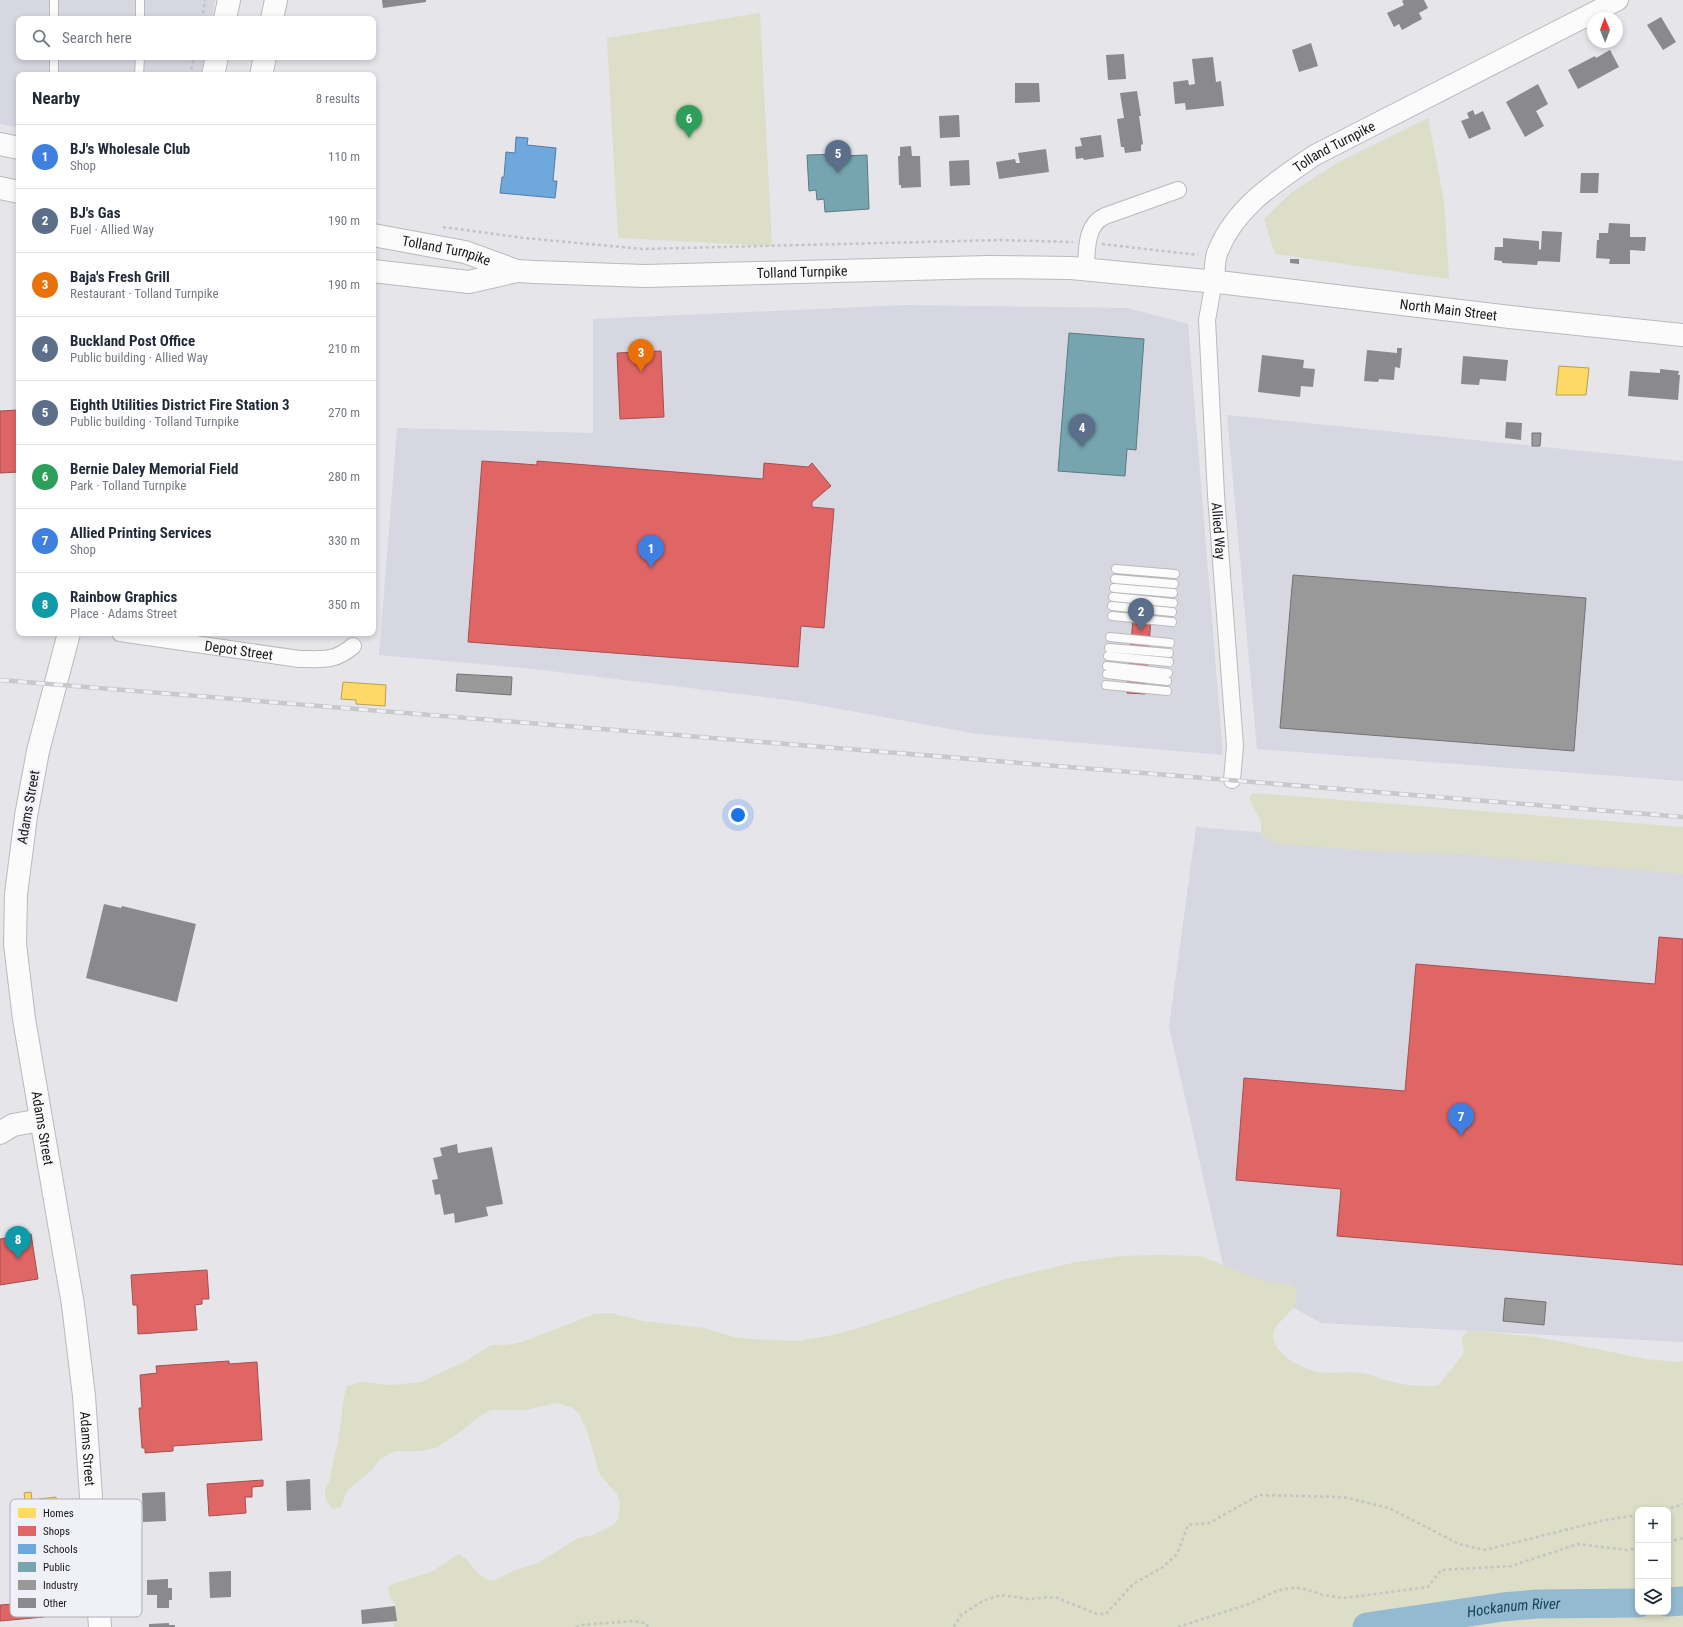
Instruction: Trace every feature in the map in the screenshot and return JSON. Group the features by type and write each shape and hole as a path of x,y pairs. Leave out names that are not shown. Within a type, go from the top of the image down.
{"main road":[{"path":"226,16 229,0"},
{"path":"273,16 276,0"},
{"path":"214,72 216,60"},
{"path":"262,72 264,60"},
{"path":"0,144 16,147"},
{"path":"0,188 16,191"},
{"name":"Tolland Turnpike","path":"376,236 465,252 518,271 576,275 645,276 988,267 1086,269 1214,281"},
{"name":"Tolland Turnpike","path":"376,271 469,282 518,271"},
{"name":"North Main Street","path":"1214,281 1510,317 1683,335"},
{"name":"Adams Street","path":"68,636 32,782 16,894 15,944 24,1019 71,1288 79,1349 90,1499"},
{"path":"0,1133 13,1125 41,1120"},
{"name":"Adams Street","path":"99,1617 100,1627"}],"street":[{"name":"Tolland Turnpike","path":"1214,281 1218,252 1237,216 1270,186 1315,155 1618,0"},
{"path":"1086,269 1091,228 1101,218 1178,190"},
{"name":"Allied Way","path":"1214,281 1207,320 1217,503 1235,746 1232,780"},
{"name":"Depot Street","path":"141,636 299,659 323,660 342,656 353,646"}],"lane":[{"path":"54,0 54,16"},
{"path":"140,0 140,16"},
{"path":"54,60 54,72"},
{"path":"139,72 140,60"},
{"path":"1116,569 1175,574"},
{"path":"1115,579 1174,584"},
{"path":"1114,588 1173,593"},
{"path":"1113,597 1173,603"},
{"path":"1112,606 1172,612"},
{"path":"1112,616 1172,622"},
{"path":"1110,637 1170,643"},
{"path":"1169,653 1108,652 1169,662"},
{"path":"1107,670 1168,677"},
{"path":"1106,685 1167,692"}],"path":[{"path":"203,16 206,0"},
{"path":"191,72 193,60"},
{"path":"441,227 524,238 643,249 1006,240 1088,243 1184,253"},
{"path":"954,1627 961,1615 983,1600 1001,1595 1028,1599 1055,1597 1097,1614 1106,1614 1133,1584 1163,1567 1178,1554 1188,1525 1209,1523 1259,1495 1343,1497 1389,1508 1459,1544 1485,1550 1605,1520 1635,1515"},
{"path":"1671,1508 1683,1504"},
{"path":"1671,1541 1683,1538"},
{"path":"1178,1627 1242,1607 1276,1591 1290,1588 1301,1588 1322,1595 1344,1598 1428,1588 1441,1570 1511,1566 1578,1544 1626,1550 1635,1548"},
{"path":"576,1627 633,1621 645,1623 648,1627"}],"shaded area":[{"path":"0,0 215,0 212,16 16,16 16,60 204,60 202,72 16,72 16,127 0,124"},
{"path":"905,305 1128,308 1188,324 1223,755 977,734 796,701 525,668 379,655 397,428 593,433 593,319"},
{"path":"1227,415 1683,461 1683,781 1257,749"},
{"path":"1196,827 1683,867 1683,1342 1321,1323 1224,1269 1169,1027"}],"green space":[{"path":"760,13 772,246 618,238 607,38"},
{"path":"1428,118 1444,201 1449,279 1275,254 1264,219 1291,193 1337,163"},
{"path":"1253,793 1683,827 1683,874 1459,854 1387,852 1278,844 1267,840 1261,834 1261,822 1250,800 1250,796"},
{"path":"1120,1256 1200,1256 1267,1282 1290,1284 1296,1288 1297,1296 1295,1304 1274,1331 1273,1337 1275,1344 1290,1360 1305,1368 1319,1372 1362,1373 1405,1385 1439,1385 1464,1353 1462,1337 1468,1331 1537,1337 1646,1359 1677,1362 1683,1361 1683,1627 394,1627 395,1604 389,1593 389,1586 393,1584 431,1572 459,1554 478,1574 494,1581 515,1570 538,1563 578,1538 593,1535 614,1525 619,1518 620,1502 617,1494 600,1475 586,1428 579,1414 573,1408 557,1403 524,1410 491,1410 477,1418 456,1435 435,1448 419,1451 395,1451 380,1459 370,1472 351,1487 346,1493 341,1507 333,1509 328,1503 326,1497 325,1491 330,1479 338,1442 347,1386 361,1382 391,1385 421,1382 464,1362 491,1345 506,1345 522,1342 595,1314 611,1313 643,1321 704,1328 734,1337 750,1339 796,1341 828,1336 859,1328 1006,1279 1072,1263"}],"building: Homes":[{"path":"1559,366 1589,368 1586,395 1556,395"},
{"path":"343,682 386,685 385,706 356,704 356,700 341,699"},
{"path":"31,1492 32,1499 25,1499 24,1493"},
{"path":"56,1497 56,1499 40,1499"}],"building: Shops":[{"path":"661,351 664,417 620,419 617,353"},
{"path":"16,410 16,472 0,473 0,411"},
{"path":"482,461 537,465 537,461 763,479 764,463 808,467 812,463 831,486 812,502 812,507 834,509 824,628 801,626 798,667 468,642"},
{"path":"1137,568 1155,570 1145,694 1127,693"},
{"path":"1659,937 1683,939 1683,1265 1337,1236 1341,1189 1236,1180 1244,1078 1405,1091 1416,964 1655,984"},
{"path":"31,1234 38,1279 0,1285 0,1239"},
{"path":"207,1270 209,1299 202,1299 202,1304 195,1305 197,1330 138,1334 137,1305 133,1305 131,1275"},
{"path":"229,1361 229,1364 257,1362 262,1440 173,1446 173,1451 145,1453 145,1448 142,1448 139,1408 142,1408 140,1375 157,1373 156,1366"},
{"path":"263,1480 263,1486 252,1487 252,1497 245,1497 246,1513 209,1516 207,1484"},
{"path":"10,1604 10,1617 44,1617 0,1621 0,1605"}],"building: Schools":[{"path":"516,137 528,138 527,145 556,148 553,181 557,181 555,198 500,193 502,177 504,177 506,152 515,153"}],"building: Public":[{"path":"840,154 840,156 867,155 869,209 825,212 824,199 817,200 816,190 809,191 807,155"},
{"path":"1069,333 1144,339 1136,450 1127,449 1125,476 1058,471"}],"building: Industry":[{"path":"1532,433 1541,433 1540,446 1532,446"},
{"path":"1293,575 1586,598 1574,751 1280,728"},
{"path":"457,674 512,677 511,695 456,691"},
{"path":"1505,1298 1546,1302 1544,1325 1503,1321"}],"building: Other":[{"path":"382,0 426,0 426,2 383,8"},
{"path":"1424,0 1428,8 1419,13 1422,19 1402,30 1399,24 1394,27 1387,13 1404,5 1402,1"},
{"path":"1661,17 1676,42 1663,50 1647,25"},
{"path":"1311,43 1318,66 1299,72 1292,50"},
{"path":"1610,50 1619,67 1578,89 1568,70 1595,56 1596,58"},
{"path":"1124,54 1126,79 1108,80 1106,55"},
{"path":"1213,57 1216,82 1221,81 1224,106 1186,110 1185,103 1175,104 1173,82 1188,80 1189,85 1195,84 1192,59"},
{"path":"1015,83 1039,83 1040,102 1015,103"},
{"path":"1538,84 1548,104 1536,111 1544,126 1525,137 1506,102"},
{"path":"1137,91 1143,144 1141,145 1141,151 1125,153 1124,147 1121,147 1117,119 1124,118 1120,93"},
{"path":"1473,110 1475,115 1483,111 1491,129 1469,139 1461,121 1469,118 1467,113"},
{"path":"959,115 960,137 940,138 939,116"},
{"path":"1101,135 1104,157 1084,160 1083,158 1076,159 1075,147 1082,146 1080,138"},
{"path":"911,146 912,156 920,156 921,187 901,188 901,185 899,185 898,156 900,156 900,147"},
{"path":"1046,149 1049,172 999,179 996,162 1015,159 1016,163 1020,163 1018,153"},
{"path":"969,160 970,185 950,186 949,161"},
{"path":"1581,173 1599,173 1598,193 1580,193"},
{"path":"1609,223 1630,224 1630,237 1646,237 1645,251 1630,250 1630,264 1609,264 1610,259 1596,258 1599,233 1608,233"},
{"path":"1542,231 1562,232 1560,262 1538,261 1537,265 1502,263 1502,261 1494,260 1495,247 1503,247 1503,238 1539,241 1539,250 1541,249"},
{"path":"1290,259 1299,259 1299,264 1290,263"},
{"path":"1397,348 1402,348 1400,368 1395,367 1394,380 1379,379 1378,382 1364,381 1367,350 1397,353"},
{"path":"1262,355 1304,360 1303,368 1315,369 1313,387 1301,386 1300,397 1258,392"},
{"path":"1463,356 1508,360 1506,381 1480,379 1479,385 1461,384"},
{"path":"1660,369 1679,371 1678,400 1628,396 1630,371 1660,373"},
{"path":"1506,422 1522,423 1521,440 1505,438"},
{"path":"104,904 121,908 122,906 196,924 177,1002 86,978"},
{"path":"457,1144 458,1153 492,1147 503,1204 486,1207 488,1216 455,1223 454,1213 444,1215 440,1194 435,1195 432,1180 438,1179 433,1158 442,1156 440,1148"},
{"path":"310,1479 311,1510 287,1511 286,1481"},
{"path":"165,1492 166,1521 143,1522 142,1493"},
{"path":"231,1571 231,1597 210,1598 209,1572"},
{"path":"168,1579 168,1588 172,1588 172,1600 169,1600 169,1608 157,1608 157,1595 147,1595 147,1580"},
{"path":"395,1606 397,1621 362,1624 361,1610"},
{"path":"169,1623 169,1625 175,1625 175,1627 149,1627 149,1624"}],"waterway":[{"name":"Hockanum River","path":"1671,1602 1683,1601"},
{"name":"Hockanum River","path":"1367,1627 1503,1607 1537,1604 1635,1603"}],"railway":[{"path":"0,680 1683,817"}],"place":[{"name":"Bernie Daley Memorial Field","path":"689,138"},
{"name":"Eighth Utilities District Fire Station 3","path":"838,173"},
{"name":"Baja's Fresh Grill","path":"641,372"},
{"name":"Buckland Post Office","path":"1082,447"},
{"name":"BJ's Wholesale Club","path":"651,568"},
{"name":"BJ's Gas","path":"1141,631"},
{"name":"Allied Printing Services","path":"1461,1136"},
{"name":"Rainbow Graphics","path":"18,1259"}]}
